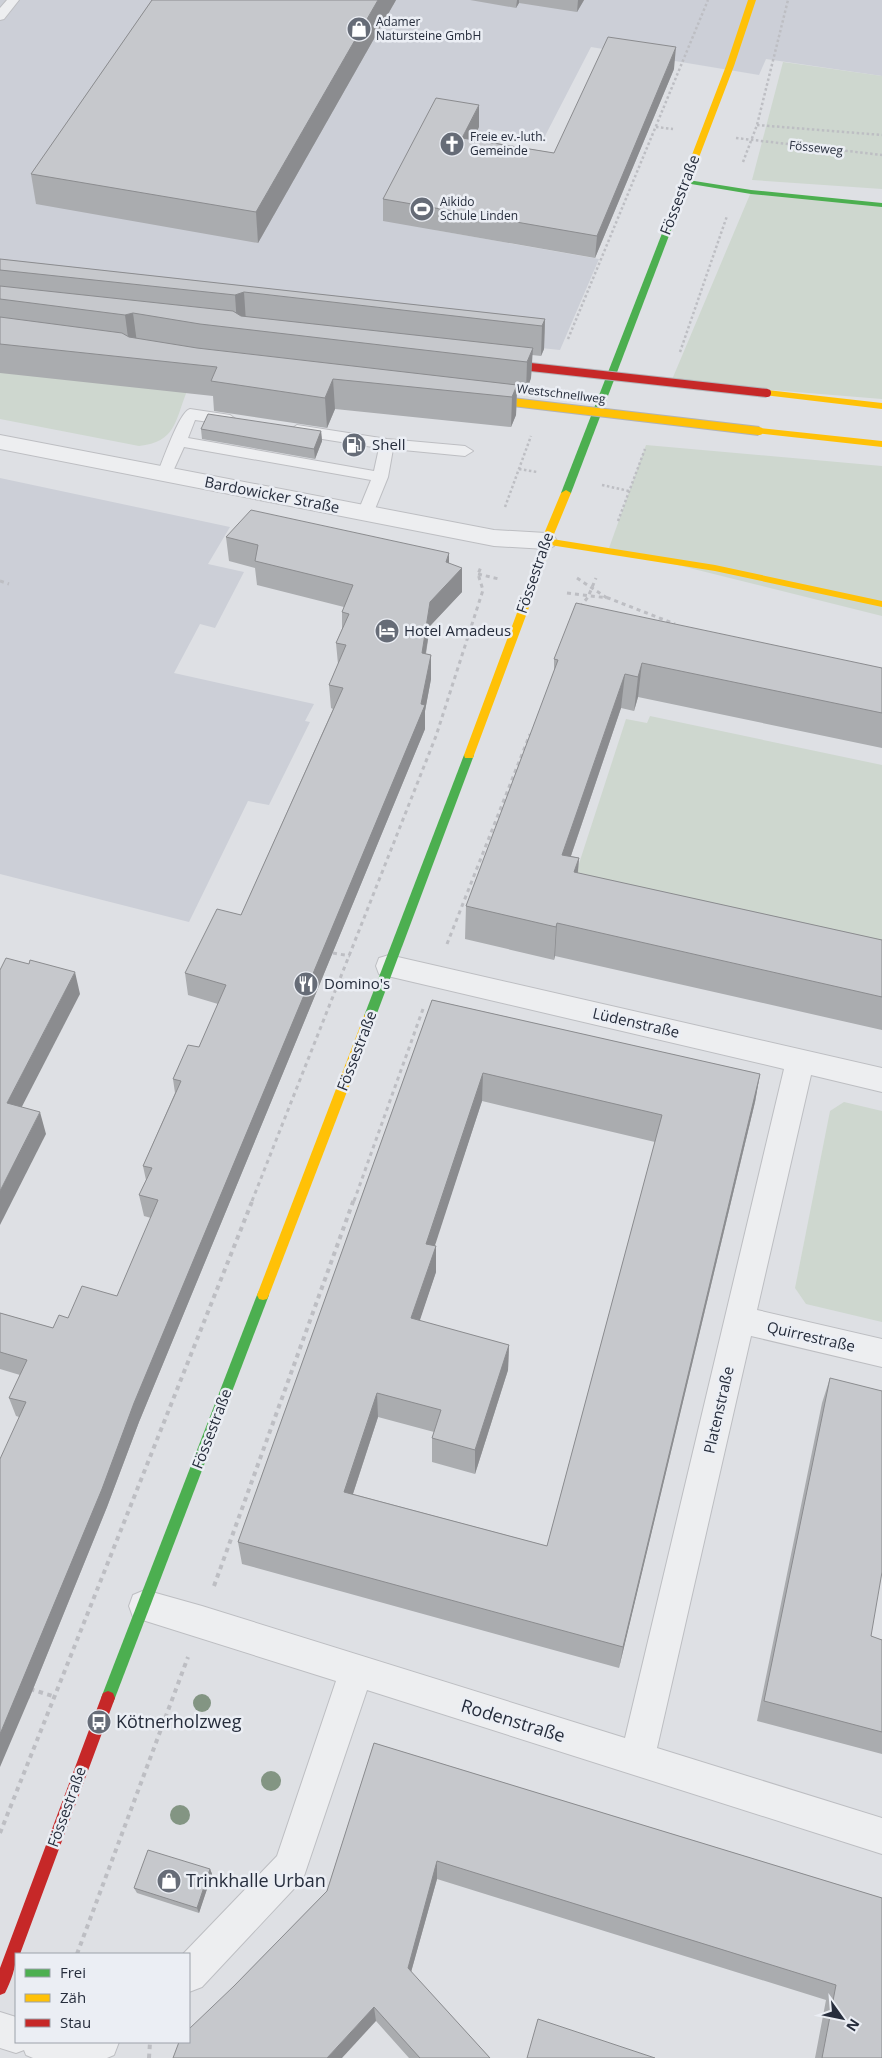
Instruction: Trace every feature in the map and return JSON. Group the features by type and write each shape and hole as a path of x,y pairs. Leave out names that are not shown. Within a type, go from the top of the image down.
{"main road":[{"name":"Fössestraße","path":"0,1988 390,966 532,586 546,541 730,66 752,0"},
{"path":"685,181 733,189 882,205"},
{"name":"Westschnellweg","path":"483,361 882,406"},
{"name":"Westschnellweg","path":"465,397 882,444"},
{"path":"546,541 609,548 809,587 882,604"}],"street":[{"name":"Bardowicker Straße","path":"0,442 494,538 546,541"},
{"name":"Lüdenstraße","path":"390,966 882,1080"},
{"name":"Platenstraße","path":"637,1760 800,1061"},
{"name":"Quirrestraße","path":"740,1320 882,1353"},
{"name":"Rodenstraße","path":"145,1606 202,1622 882,1836"},
{"path":"190,1973 290,1867 356,1672"},
{"path":"0,2030 15,2035"}],"lane":[{"path":"0,16 12,0"},
{"path":"165,474 190,414 249,423"},
{"path":"278,428 387,444 465,451"},
{"path":"178,441 380,477"},
{"path":"365,514 380,477 387,444"}],"path":[{"path":"567,342 708,0"},
{"path":"679,353 725,226 733,189 757,125 788,0"},
{"path":"757,125 882,135"},
{"name":"Fösseweg","path":"750,140 882,155"},
{"path":"0,1833 56,1697 436,736 483,590 478,574 494,538 532,433"},
{"path":"576,617 580,607 588,597 609,548 646,445"},
{"path":"0,581 9,584"},
{"path":"588,597 608,598 677,625"},
{"path":"580,607 589,610"},
{"path":"77,1953 202,1622 434,977 533,727"},
{"path":"28,1689 56,1697"},
{"path":"149,2058 150,2043"}],"shaded area":[{"path":"0,0 882,0 882,76 766,59 759,75 591,47 544,138 488,129 435,230 599,259 560,350 0,290"},
{"path":"783,62 882,76 882,189 752,180"},
{"path":"751,192 882,205 882,399 671,382"},
{"path":"0,369 187,391 176,421 167,435 151,444 139,446 0,419"},
{"path":"646,445 882,466 882,616 609,548"},
{"path":"0,478 230,527 208,564 244,572 215,628 200,624 174,673 314,704 305,721 310,722 269,805 248,801 189,922 0,874"},
{"path":"650,716 882,765 882,968 573,882 626,719 647,723"},
{"path":"844,1102 882,1111 882,1322 806,1304 795,1288 830,1111"}],"building":[{"path":"152,0 378,0 256,212 31,174"},
{"path":"608,37 676,47 597,236 383,199 436,98 479,105 462,138 554,153"},
{"path":"0,259 545,319 542,326 244,292 235,295 0,270"},
{"path":"0,286 233,311 241,316 533,348 527,362 200,324 133,313 125,315 0,299"},
{"path":"0,317 122,333 129,337 197,348 517,385 512,397 333,379 325,398 211,381 217,367 0,344"},
{"path":"208,414 321,431 314,449 201,429"},
{"path":"251,510 449,553 446,562 462,568 430,602 422,653 431,655 421,704 425,705 134,1403 102,1489 0,1734 0,1459 26,1402 9,1398 27,1360 0,1352 0,1313 53,1328 59,1315 68,1318 82,1286 117,1296 158,1200 139,1195 152,1168 143,1166 181,1081 173,1079 188,1045 199,1047 226,985 185,973 217,909 241,915 343,688 329,685 346,645 336,643 349,614 342,612 353,585 255,561 258,545 226,537"},
{"path":"576,603 882,668 882,713 642,663 638,677 625,674 562,855 579,858 574,872 882,940 882,997 557,923 556,927 466,906 558,660 554,659"},
{"path":"6,958 29,964 30,960 75,972 7,1103 40,1112 0,1191 0,970"},
{"path":"432,1000 760,1074 623,1647 238,1542","holes":["483,1073 662,1115 547,1546 344,1492 377,1393 441,1410 432,1438 475,1450 509,1345 411,1318 436,1246 426,1244"]},
{"path":"830,1378 882,1391 882,1572 871,1636 882,1640 882,1732 764,1701"},
{"path":"374,1743 882,1898 882,2058 822,2058 836,1985 437,1861 408,1968 490,2058 420,2058 374,2007 327,2058 173,2058 179,2043 190,2043 190,2028 327,1891"},
{"path":"148,1850 210,1869 197,1908 134,1888"},
{"path":"538,2019 655,2058 527,2058"}],"traffic: fast":[{"path":"685,181 751,192 882,205"},
{"path":"566,493 671,220"},
{"path":"370,1016 469,755"},
{"path":"108,1698 263,1295"}],"traffic: slow":[{"path":"671,220 730,66 752,0"},
{"path":"767,393 882,406"},
{"path":"479,398 759,431"},
{"path":"759,431 882,444"},
{"path":"469,755 532,586 546,541 566,493"},
{"path":"546,541 715,568 882,604"},
{"path":"263,1295 370,1016"}],"traffic: jam":[{"path":"495,363 767,393"},
{"path":"0,1988 108,1698"}],"place":[{"name":"Adamer Natursteine GmbH","path":"359,29"},
{"name":"Freie ev.-luth. Gemeinde","path":"452,144"},
{"name":"Aikido Schule Linden","path":"422,209"},
{"name":"Shell","path":"354,445"},
{"name":"Hotel Amadeus","path":"387,631"},
{"name":"Domino's","path":"306,984"},
{"name":"Kötnerholzweg","path":"99,1722"},
{"name":"Trinkhalle Urban","path":"169,1881"}]}
